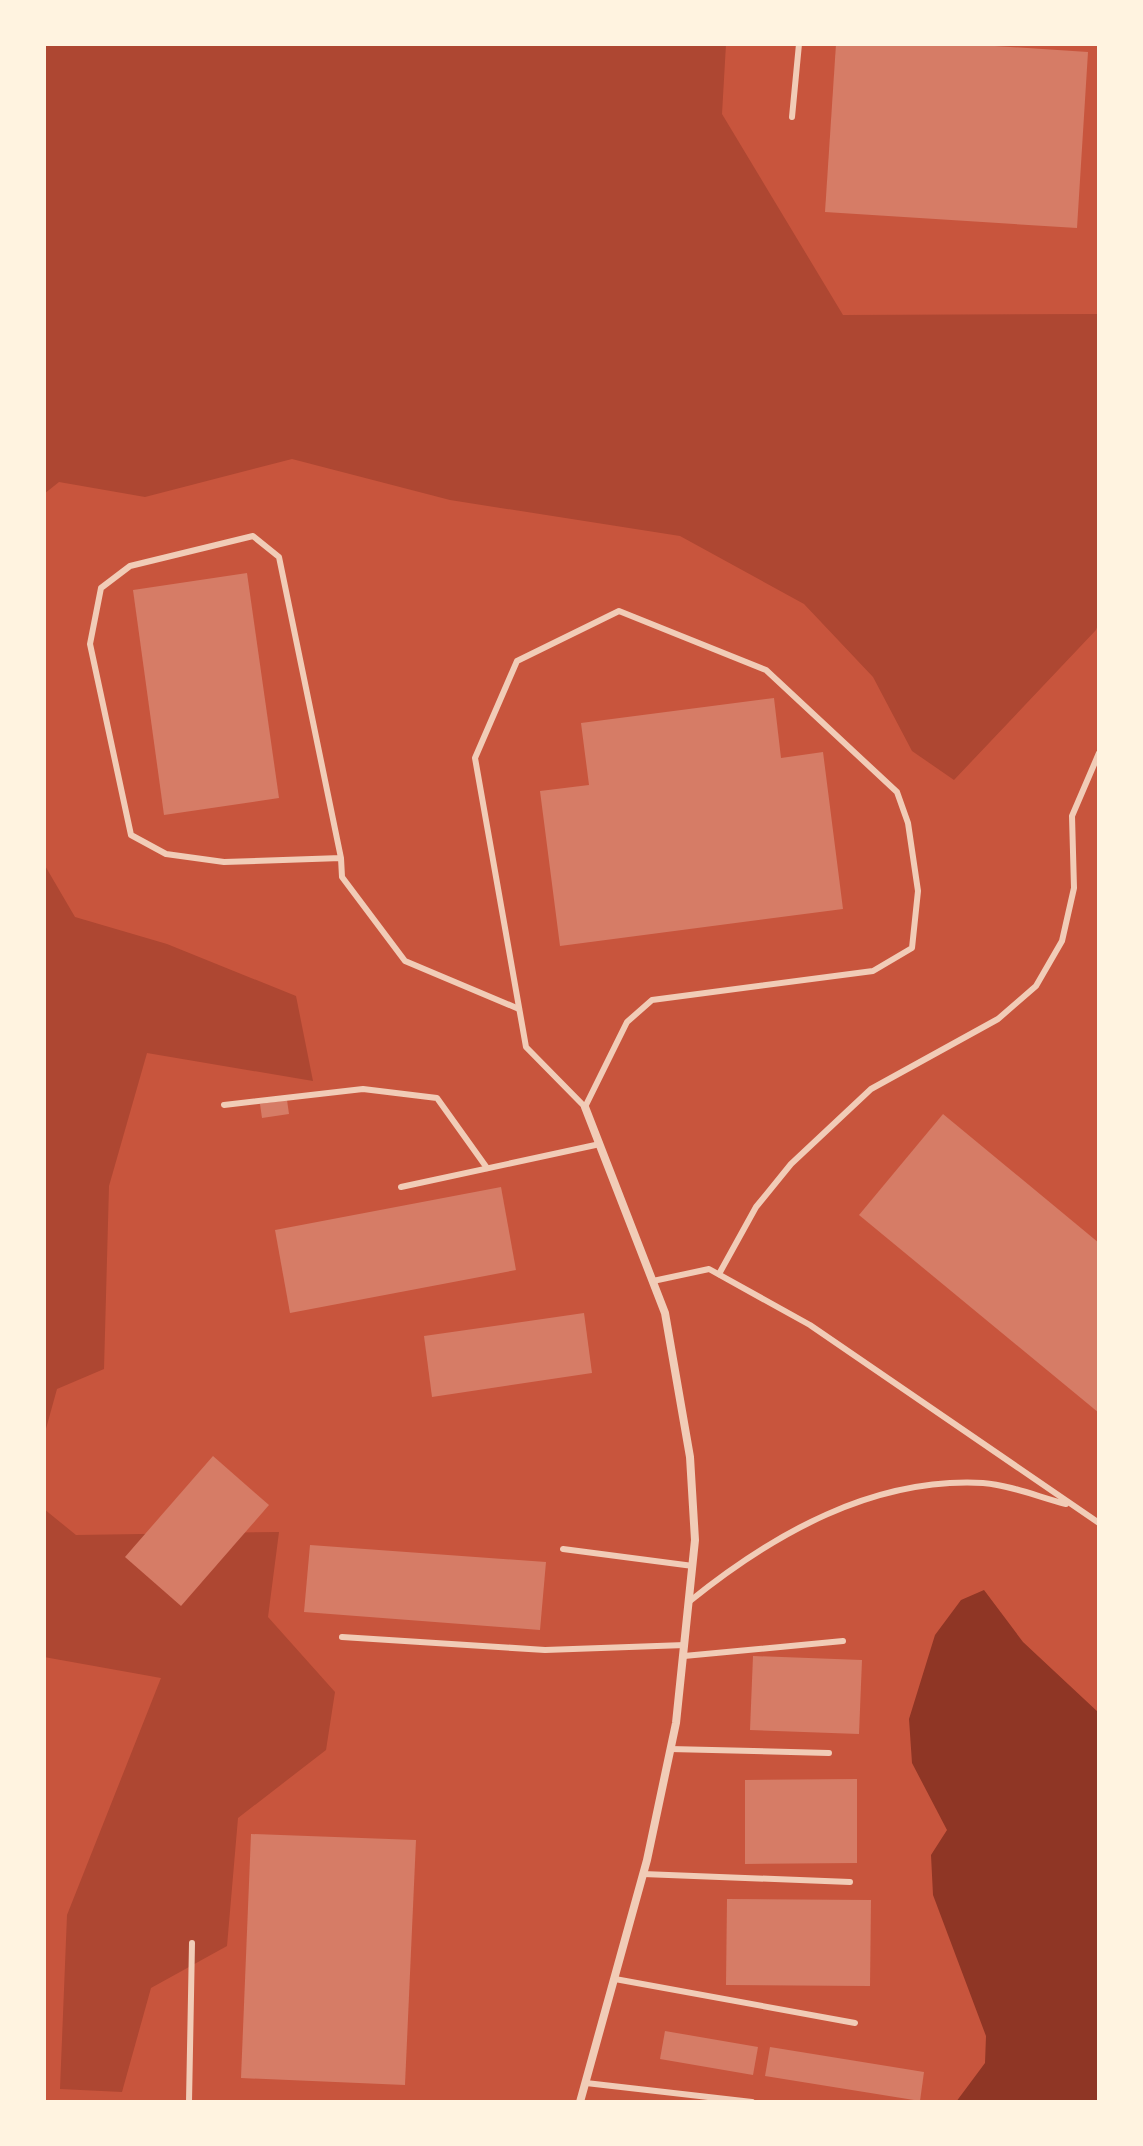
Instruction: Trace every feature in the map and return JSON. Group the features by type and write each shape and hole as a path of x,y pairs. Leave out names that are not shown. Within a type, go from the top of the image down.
{"street":[{"path":"580,2102 643,1874 670,1749 693,1566 690,1457 665,1313 585,1107"}],"lane":[{"path":"792,117 799,44"},
{"path":"341,858 224,862 166,854 131,835 90,644 101,588 130,566 253,536 279,557 341,858 342,877 405,961 519,1009"},
{"path":"619,611 766,670 897,792 908,823 918,891 912,948 873,971 652,1000 627,1022 585,1107 526,1047 475,758 517,661 619,611"},
{"path":"719,1274 756,1207 791,1164 871,1089 998,1019 1036,986 1062,941 1074,888 1072,816 1099,753"},
{"path":"224,1105 363,1089 437,1098 487,1168"},
{"path":"401,1187 600,1144"},
{"path":"653,1281 709,1269 719,1274 810,1325 1099,1523"},
{"path":"690,1601 736,1564 820,1516 900,1488 984,1483 1069,1505"},
{"path":"563,1549 693,1566"},
{"path":"342,1637 545,1650 685,1645"},
{"path":"684,1656 843,1641"},
{"path":"670,1749 829,1753"},
{"path":"643,1874 850,1882"},
{"path":"189,2102 192,1943"},
{"path":"615,1979 855,2023"},
{"path":"586,2083 752,2102"}],"shaded area":[{"path":"44,44 726,44 722,114 843,315 1099,314 1099,622 1096,630 954,780 912,751 873,677 804,604 680,536 450,500 292,459 145,497 59,482 44,494"},
{"path":"44,864 75,917 167,944 296,996 313,1081 147,1053 109,1186 104,1369 57,1389 44,1436"},
{"path":"44,1509 76,1535 279,1532 268,1617 335,1692 326,1750 238,1818 227,1946 151,1988 122,2092 60,2089 67,1915 161,1678 44,1657"},
{"path":"984,1590 1023,1642 1099,1713 1099,2102 956,2102 985,2063 986,2036 933,1895 931,1855 947,1830 912,1763 909,1719 935,1635 961,1600"}],"building":[{"path":"836,44 964,44 1088,52 1077,228 825,212"},
{"path":"247,573 279,798 164,815 133,590"},
{"path":"774,698 781,758 823,752 843,909 560,946 540,791 589,785 581,723"},
{"path":"287,1100 289,1114 262,1118 260,1104"},
{"path":"943,1114 1099,1243 1099,1413 859,1215"},
{"path":"501,1187 516,1270 290,1313 275,1230"},
{"path":"584,1313 592,1373 432,1397 424,1336"},
{"path":"213,1456 269,1505 181,1606 125,1557"},
{"path":"310,1545 546,1562 540,1630 304,1612"},
{"path":"753,1656 862,1660 859,1734 750,1730"},
{"path":"857,1779 857,1863 745,1864 745,1780"},
{"path":"251,1834 416,1840 405,2085 241,2078"},
{"path":"727,1899 871,1900 870,1986 726,1985"},
{"path":"665,2031 758,2047 753,2075 660,2059"},
{"path":"770,2047 924,2072 920,2101 765,2076"}]}
